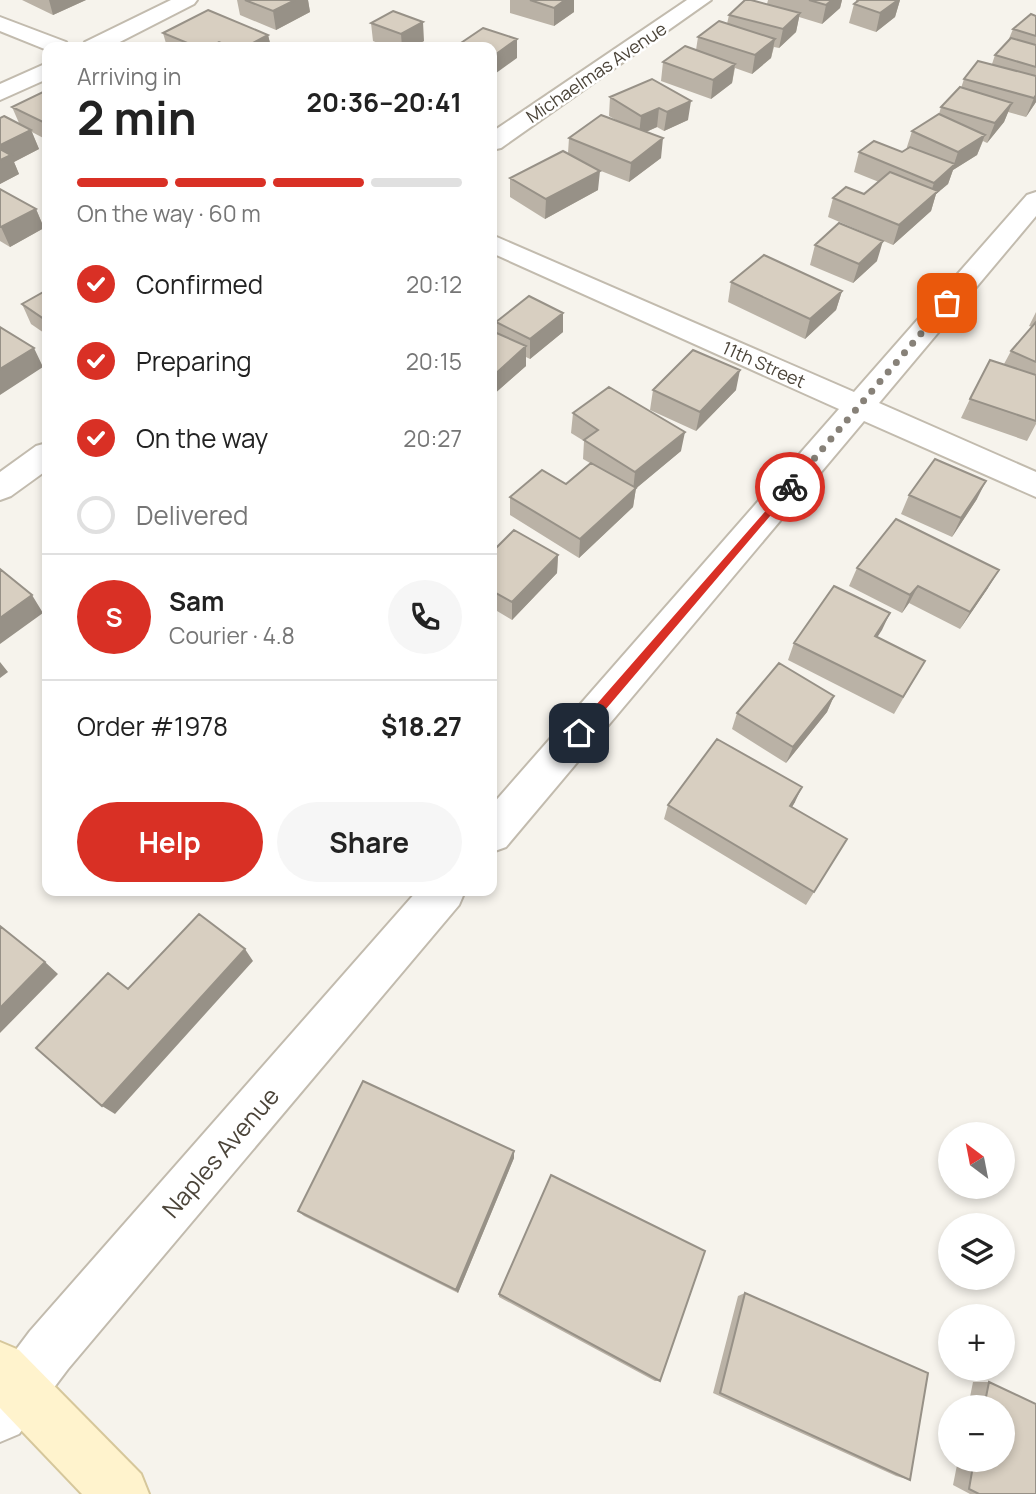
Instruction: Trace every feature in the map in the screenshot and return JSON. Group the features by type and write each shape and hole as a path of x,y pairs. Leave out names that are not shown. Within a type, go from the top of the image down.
{"main road":[{"path":"7,1392 121,1494"}],"street":[{"path":"103,42 187,0"},
{"name":"Michaelmas Avenue","path":"497,141 701,0"},
{"path":"0,23 46,42"},
{"path":"0,93 42,72"},
{"path":"497,828 1036,200"},
{"name":"11th Street","path":"497,245 1036,485"},
{"path":"0,488 42,458"},
{"name":"Naples Avenue","path":"7,1392 50,1350 439,896"}],"building":[{"path":"245,0 295,0 273,11"},
{"path":"530,0 565,0 554,8"},
{"path":"745,0 800,13 783,29 729,15"},
{"path":"809,0 832,0 826,5"},
{"path":"859,0 898,0 880,13 854,4"},
{"path":"208,10 268,35 255,42 185,42 163,33"},
{"path":"393,11 423,22 401,34 371,23"},
{"path":"1031,14 1036,16 1036,36 1013,29"},
{"path":"719,21 775,39 755,55 698,37"},
{"path":"483,28 517,39 497,53 497,42 462,42"},
{"path":"1011,38 1036,45 1036,67 995,55"},
{"path":"685,46 735,64 713,80 663,62"},
{"path":"978,61 1036,76 1036,95 1034,98 964,79"},
{"path":"652,79 691,101 667,112 659,108 641,116 610,97"},
{"path":"960,87 1012,103 995,123 941,107"},
{"path":"42,92 42,122 12,107"},
{"path":"939,114 985,135 958,152 912,131"},
{"path":"601,115 663,138 631,163 569,138"},
{"path":"4,116 31,130 0,145 0,118"},
{"path":"874,141 902,152 910,147 955,164 934,183 859,152"},
{"path":"0,149 11,155 0,160"},
{"path":"563,151 600,171 546,199 510,178"},
{"path":"890,172 938,191 899,225 833,198 846,187 864,194"},
{"path":"0,189 36,209 0,227"},
{"path":"839,223 883,241 859,264 815,245"},
{"path":"764,255 842,291 810,319 731,282"},
{"path":"42,293 42,318 22,304"},
{"path":"529,296 563,313 530,339 497,321"},
{"path":"1036,322 1036,362 1011,351"},
{"path":"0,327 34,348 0,369"},
{"path":"497,333 526,346 497,372"},
{"path":"693,350 740,370 700,412 653,390"},
{"path":"990,360 1036,375 1036,421 970,399"},
{"path":"609,387 685,432 635,472 584,440 598,430 573,413"},
{"path":"935,459 986,481 961,518 909,495"},
{"path":"591,463 636,488 580,539 510,497 542,470 566,484"},
{"path":"896,519 999,570 970,612 918,586 910,595 857,568"},
{"path":"514,530 558,555 512,602 497,594 497,547"},
{"path":"0,569 32,595 0,618"},
{"path":"834,586 890,613 875,636 925,661 903,697 794,643"},
{"path":"779,663 834,696 793,747 737,713"},
{"path":"717,739 802,787 790,806 847,839 814,892 668,805"},
{"path":"199,914 245,949 102,1106 36,1048 108,973 128,989"},
{"path":"0,926 45,962 0,1008"},
{"path":"363,1081 514,1151 456,1290 298,1211"},
{"path":"551,1175 705,1251 660,1381 499,1294"},
{"path":"745,1293 928,1373 910,1480 720,1393"},
{"path":"989,1382 1036,1404 1036,1494 979,1494 969,1489 972,1472 1015,1472 1015,1395 986,1395"}],"way so far":[{"path":"790,487 947,303"}],"route":[{"path":"579,733 790,487"}]}
